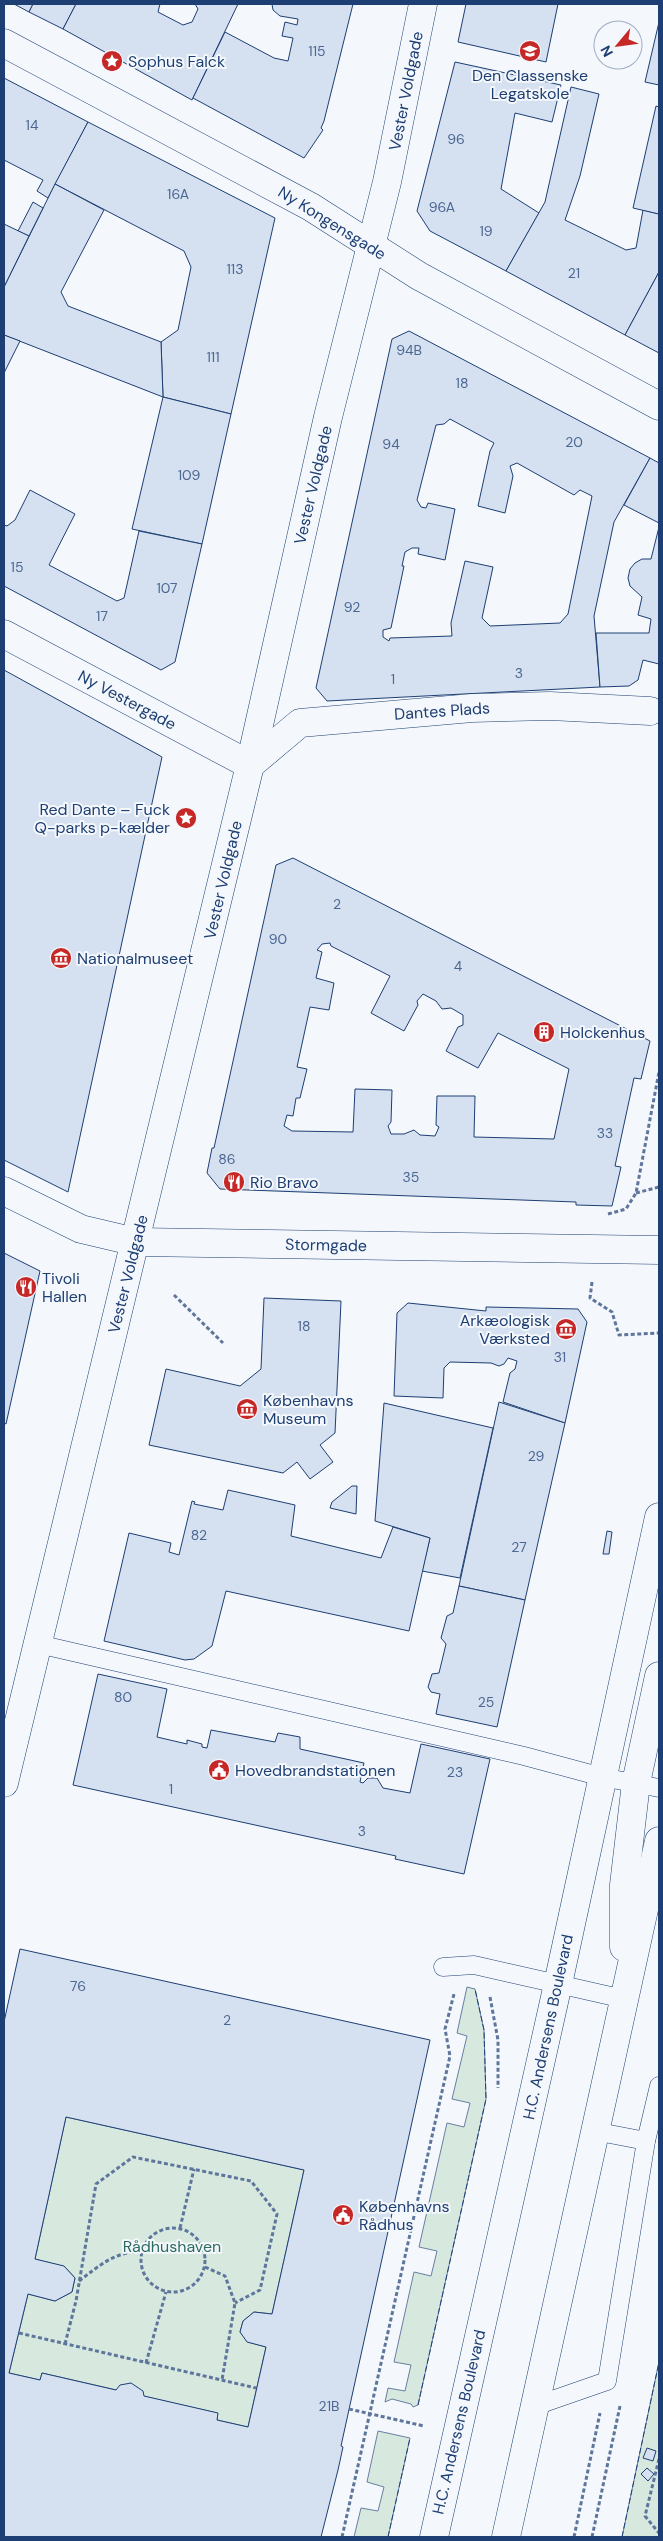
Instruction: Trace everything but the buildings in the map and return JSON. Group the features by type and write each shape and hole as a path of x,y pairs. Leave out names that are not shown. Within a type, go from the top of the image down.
{"street":[{"name":"Vester Voldgade","path":"4,1783 250,765 328,417 372,248 423,4"},
{"name":"Ny Kongensgade","path":"4,44 311,207 372,248 560,354 659,406"},
{"name":"Ny Vestergade","path":"4,634 250,765"},
{"name":"Dantes Plads","path":"250,765 300,723 501,707 550,706 650,710"},
{"name":"Stormgade","path":"4,1191 81,1229 136,1242 659,1250"},
{"name":"H.C. Andersens Boulevard","path":"434,2537 558,1984 659,1517"},
{"path":"624,1999 624,1885 648,1786 659,1676"},
{"path":"506,2537 659,1841"}],"lane":[{"path":"38,1644 524,1756 602,1777 648,1786"},
{"path":"443,1967 474,1965 624,1999"},
{"path":"534,2406 607,2381 646,2141 659,2086"},
{"path":"594,2131 646,2141"}],"path":[{"path":"636,1193 659,1187"},
{"path":"174,1295 223,1343"},
{"path":"342,2537 450,2056 446,2029 456,1984 483,1967"},
{"path":"65,2344 79,2281 96,2184 133,2157 250,2181 278,2214 260,2290 235,2303"},
{"path":"180,2228 194,2169"},
{"path":"167,2228 180,2228 192,2233 201,2242 206,2254 205,2267 200,2279 190,2288 178,2292 166,2292 154,2286 145,2278 141,2266 141,2252 146,2241 155,2232 167,2228"},
{"path":"79,2281 108,2259 129,2252 141,2252"},
{"path":"205,2267 226,2276 235,2303 222,2380"},
{"path":"146,2363 166,2292"},
{"path":"19,2333 256,2388"},
{"path":"574,2537 607,2381"},
{"path":"349,2409 456,2433"},
{"path":"659,2459 645,2516 659,2532"}],"green space":[{"path":"467,1987 475,1989 484,2030 486,2099 418,2405 413,2407 411,2404 392,2399 385,2402 388,2388 405,2391 411,2365 394,2362 414,2272 431,2276 437,2251 419,2247 447,2123 464,2127 470,2103 452,2099 467,2036 457,2033"},
{"name":"Rådhushaven","path":"66,2117 304,2170 272,2314 254,2312 243,2321 240,2332 248,2342 266,2347 248,2427 217,2420 217,2413 42,2373 40,2380 9,2373 28,2294 55,2301 72,2292 75,2278 65,2267 35,2259"},
{"path":"659,2362 659,2537 622,2537"},
{"path":"378,2431 410,2438 388,2537 354,2537 361,2508 378,2511 384,2487 367,2482"}],"fence":[{"path":"418,2405 486,2099 484,2030 475,1989"},
{"path":"622,2537 659,2362"},
{"path":"388,2537 410,2438"}],"place":[{"name":"Den Classenske Legatskole","path":"530,51"},
{"name":"Sophus Falck","path":"112,61"},
{"name":"Red Dante – Fuck Q-parks p-kælder","path":"186,818"},
{"name":"Nationalmuseet","path":"61,958"},
{"name":"Holckenhus","path":"544,1032"},
{"name":"Rio Bravo","path":"234,1182"},
{"name":"Tivoli Hallen","path":"26,1287"},
{"name":"Arkæologisk Værksted","path":"566,1329"},
{"name":"Københavns Museum","path":"247,1409"},
{"name":"Hovedbrandstationen","path":"219,1770"},
{"name":"Københavns Rådhus","path":"343,2215"}]}
